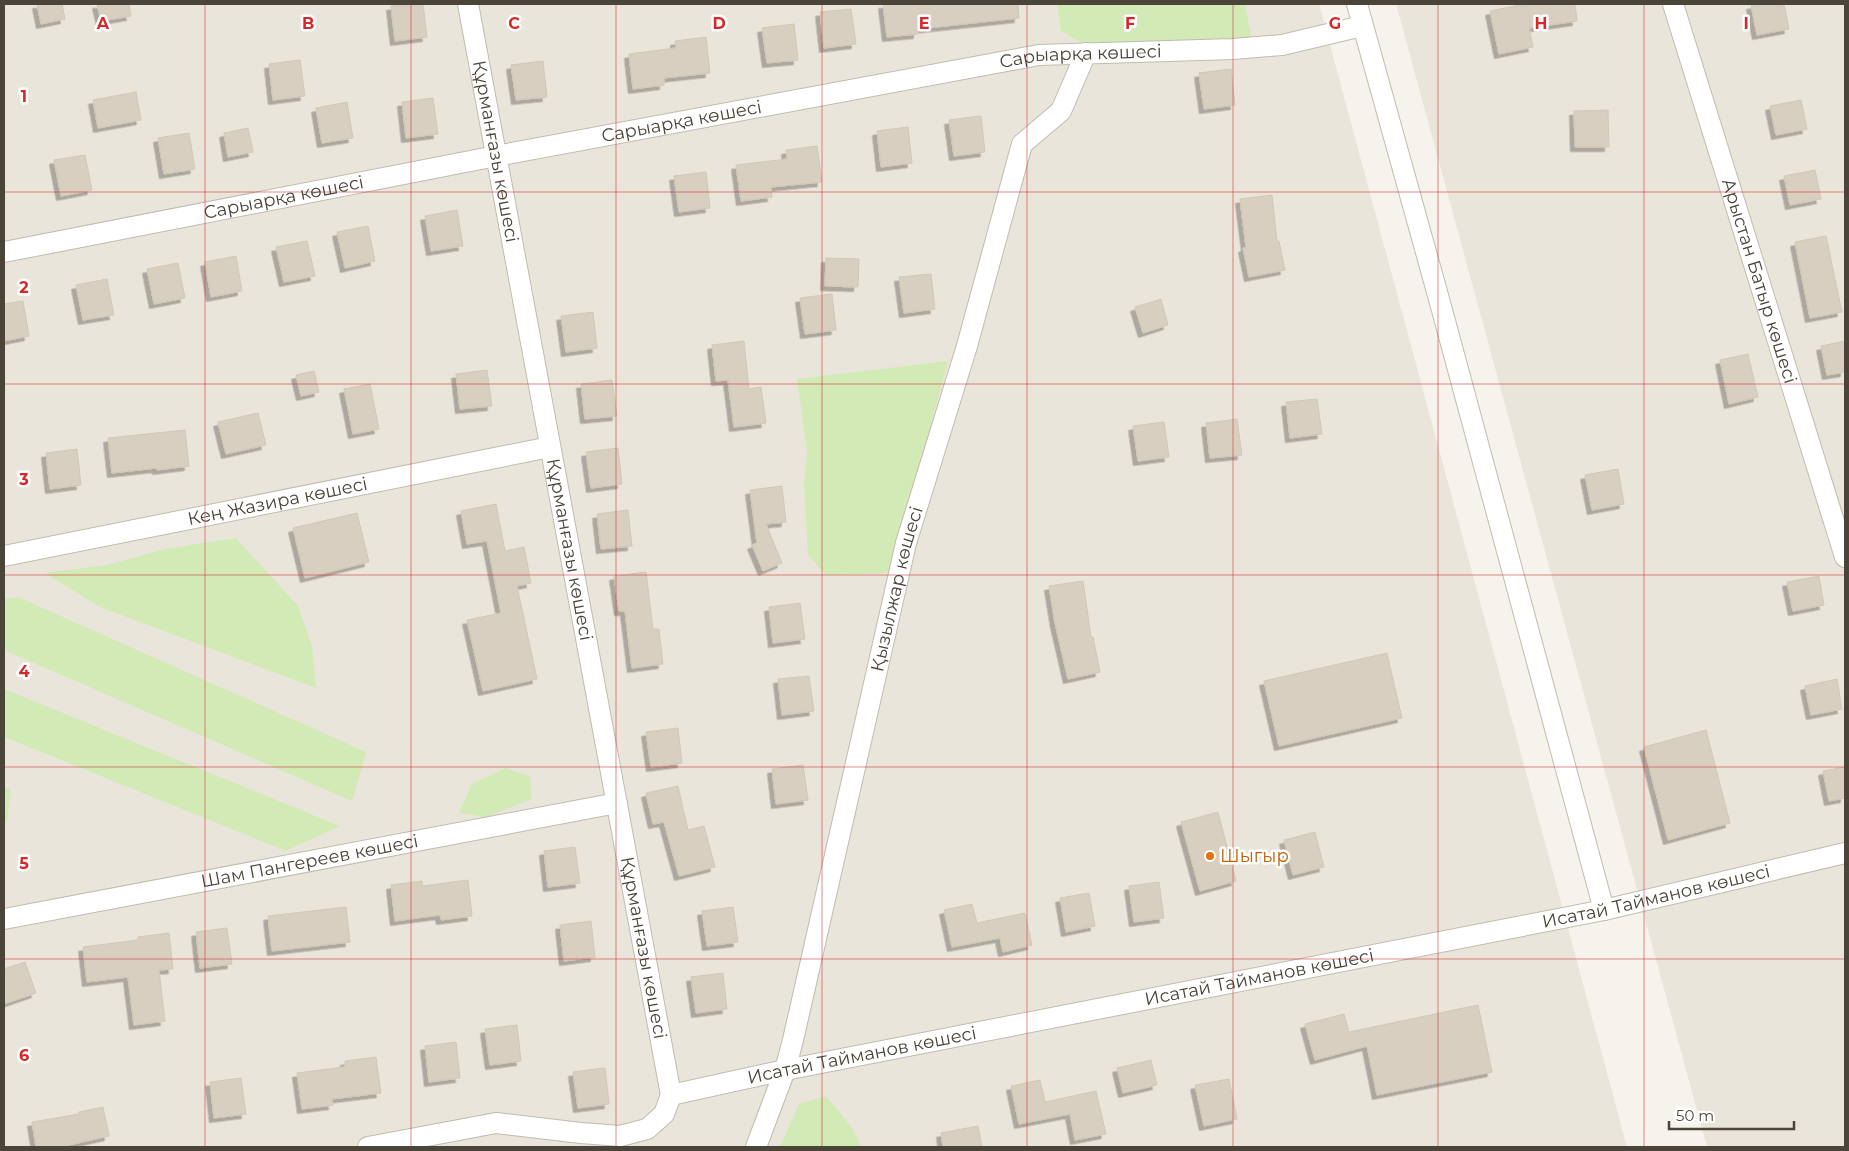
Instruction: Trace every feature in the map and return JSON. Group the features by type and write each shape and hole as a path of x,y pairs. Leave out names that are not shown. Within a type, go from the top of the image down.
{"street":[{"name":"Құрманғазы көшесі","path":"468,4 672,1095"},
{"path":"1357,4 1439,299 1604,910"},
{"name":"Арыстан Батыр көшесі","path":"1673,4 1845,557"},
{"name":"Сарыарқа көшесі","path":"4,252 496,156 1039,54 1233,49 1282,45 1362,26"},
{"name":"Қызылжар көшесі","path":"756,1147 785,1070 906,543 967,346 1022,144 1060,110 1086,53"},
{"name":"Кең Жазира көшесі","path":"4,556 550,447"},
{"name":"Шам Пангереев көшесі","path":"4,920 617,803"},
{"name":"Исатай Тайманов көшесі","path":"672,1095 785,1070 1604,910 1845,853"},
{"path":"368,1147 496,1123 620,1136 647,1129 664,1114 672,1095"}],"shaded area":[{"path":"4,4 1319,4 1627,1147 4,1147"},
{"path":"1396,4 1845,4 1845,1147 1707,1147"}],"green space":[{"path":"1057,4 1245,4 1251,37 1085,45 1061,31"},
{"path":"948,361 891,573 826,575 808,555 804,485 807,452 797,379"},
{"path":"236,538 298,606 312,646 316,688 100,607 45,573 107,565 165,549"},
{"path":"18,597 366,752 352,801 4,650 4,599"},
{"path":"4,689 340,826 286,851 4,737"},
{"path":"506,768 530,776 532,799 486,817 459,813 472,784"},
{"path":"4,788 11,789 7,822 4,821"},
{"path":"826,1096 853,1129 861,1147 780,1147 799,1104"}],"building":[{"path":"37,4 62,4 65,19 41,24"},
{"path":"97,4 129,4 131,16 101,21"},
{"path":"423,4 427,37 395,41 391,6"},
{"path":"883,4 1018,4 1019,18 918,29 918,34 887,37"},
{"path":"1525,4 1575,4 1577,21 1529,28 1533,47 1499,54 1490,11"},
{"path":"1784,4 1789,29 1757,35 1751,5"},
{"path":"851,9 856,44 824,48 820,12"},
{"path":"794,24 798,60 767,63 762,28"},
{"path":"706,37 710,73 664,78 664,85 633,89 629,54 676,48 675,41"},
{"path":"300,60 305,96 273,100 269,64"},
{"path":"543,61 547,97 516,100 511,65"},
{"path":"1231,69 1235,105 1204,109 1199,73"},
{"path":"136,92 141,120 98,128 93,100"},
{"path":"433,98 438,134 406,138 402,102"},
{"path":"1801,100 1807,129 1776,135 1770,106"},
{"path":"347,102 353,138 322,143 316,108"},
{"path":"1608,110 1609,147 1575,147 1574,111"},
{"path":"981,116 985,152 954,156 949,120"},
{"path":"908,127 912,163 881,167 877,131"},
{"path":"248,128 253,152 228,157 224,133"},
{"path":"189,133 195,169 164,174 158,138"},
{"path":"817,146 822,182 771,187 772,197 741,201 736,165 787,159 786,150"},
{"path":"85,155 92,190 61,196 54,160"},
{"path":"1815,170 1821,199 1790,205 1784,176"},
{"path":"706,172 710,208 679,212 674,176"},
{"path":"1272,195 1277,241 1279,241 1285,270 1249,277 1243,248 1246,247 1240,199"},
{"path":"457,210 463,246 431,251 425,216"},
{"path":"368,226 375,261 345,268 337,232"},
{"path":"1826,236 1842,312 1810,318 1795,242"},
{"path":"307,241 315,276 284,282 276,247"},
{"path":"236,256 242,291 211,297 205,262"},
{"path":"826,258 859,259 858,287 825,286"},
{"path":"178,263 185,298 154,304 147,269"},
{"path":"931,274 935,309 904,313 899,277"},
{"path":"107,279 114,315 83,320 76,285"},
{"path":"832,294 836,330 805,334 800,298"},
{"path":"1161,299 1168,325 1143,333 1135,307"},
{"path":"23,301 29,336 4,341 4,304"},
{"path":"593,312 597,348 566,352 561,316"},
{"path":"744,341 749,389 761,387 766,423 734,427 728,380 716,381 712,345"},
{"path":"1845,341 1845,372 1827,375 1821,346"},
{"path":"1748,354 1758,397 1729,404 1720,360"},
{"path":"487,370 492,406 460,409 456,374"},
{"path":"314,371 319,392 301,396 296,375"},
{"path":"612,380 617,416 585,419 581,384"},
{"path":"370,384 379,429 353,434 344,389"},
{"path":"1317,399 1322,434 1290,438 1286,402"},
{"path":"258,413 266,445 226,454 218,422"},
{"path":"1237,419 1242,455 1210,458 1206,423"},
{"path":"1164,422 1169,457 1138,461 1133,426"},
{"path":"185,430 189,466 112,473 108,438"},
{"path":"618,448 622,484 591,488 586,452"},
{"path":"77,449 81,485 50,489 46,453"},
{"path":"1618,469 1624,504 1592,510 1585,475"},
{"path":"782,486 786,522 766,524 782,563 763,571 752,545 757,543 750,490"},
{"path":"496,504 505,551 524,547 531,583 517,586 537,679 483,691 467,620 501,613 487,541 467,544 461,511"},
{"path":"628,510 632,546 601,549 597,514"},
{"path":"357,513 369,562 305,578 293,528"},
{"path":"646,572 653,629 659,629 663,664 632,668 625,611 619,611 614,576"},
{"path":"1819,576 1824,605 1793,611 1787,582"},
{"path":"1083,581 1091,637 1093,637 1100,672 1068,679 1055,623 1049,586"},
{"path":"800,603 805,639 773,643 769,607"},
{"path":"1387,653 1402,718 1279,746 1264,681"},
{"path":"809,676 814,711 782,715 778,679"},
{"path":"1837,679 1842,709 1811,715 1805,686"},
{"path":"678,728 682,763 651,767 646,732"},
{"path":"1706,730 1730,823 1668,840 1644,747"},
{"path":"803,765 808,800 776,804 772,769"},
{"path":"1845,767 1845,798 1829,801 1823,771"},
{"path":"678,786 688,830 704,826 715,867 679,876 664,822 653,824 646,793"},
{"path":"1218,812 1236,881 1200,891 1181,822"},
{"path":"1315,832 1324,867 1293,875 1284,840"},
{"path":"575,847 580,883 548,887 544,851"},
{"path":"468,880 472,916 441,920 440,915 395,921 391,885 422,881 423,886"},
{"path":"1159,882 1164,918 1134,922 1129,886"},
{"path":"1089,893 1095,926 1066,932 1060,898"},
{"path":"972,904 977,923 1025,913 1032,945 1003,952 1000,938 952,947 944,910"},
{"path":"346,907 350,942 272,951 268,916"},
{"path":"733,907 738,942 707,946 702,911"},
{"path":"591,921 595,957 564,961 560,925"},
{"path":"227,928 232,964 200,968 196,932"},
{"path":"169,933 173,969 159,970 165,1021 134,1025 128,977 87,982 83,947 138,940 138,937"},
{"path":"25,962 36,993 4,1004 4,969"},
{"path":"723,973 727,1009 696,1013 691,977"},
{"path":"1478,1005 1492,1072 1377,1095 1367,1046 1315,1060 1305,1024 1344,1014 1349,1032"},
{"path":"517,1025 521,1061 490,1065 485,1029"},
{"path":"456,1042 460,1078 429,1082 425,1046"},
{"path":"376,1057 381,1093 332,1099 333,1105 302,1109 297,1073 345,1067 345,1061"},
{"path":"1151,1060 1157,1085 1123,1093 1117,1068"},
{"path":"605,1068 609,1104 578,1108 573,1072"},
{"path":"241,1078 246,1114 214,1118 210,1082"},
{"path":"1229,1079 1237,1119 1204,1126 1195,1085"},
{"path":"1040,1080 1045,1102 1096,1091 1106,1134 1075,1140 1070,1114 1019,1124 1011,1086"},
{"path":"103,1107 109,1136 69,1145 69,1147 36,1147 32,1122 79,1114 79,1112"},
{"path":"978,1126 982,1147 943,1147 941,1133"}],"place":[{"name":"Шыгыр","path":"1210,856"}]}
